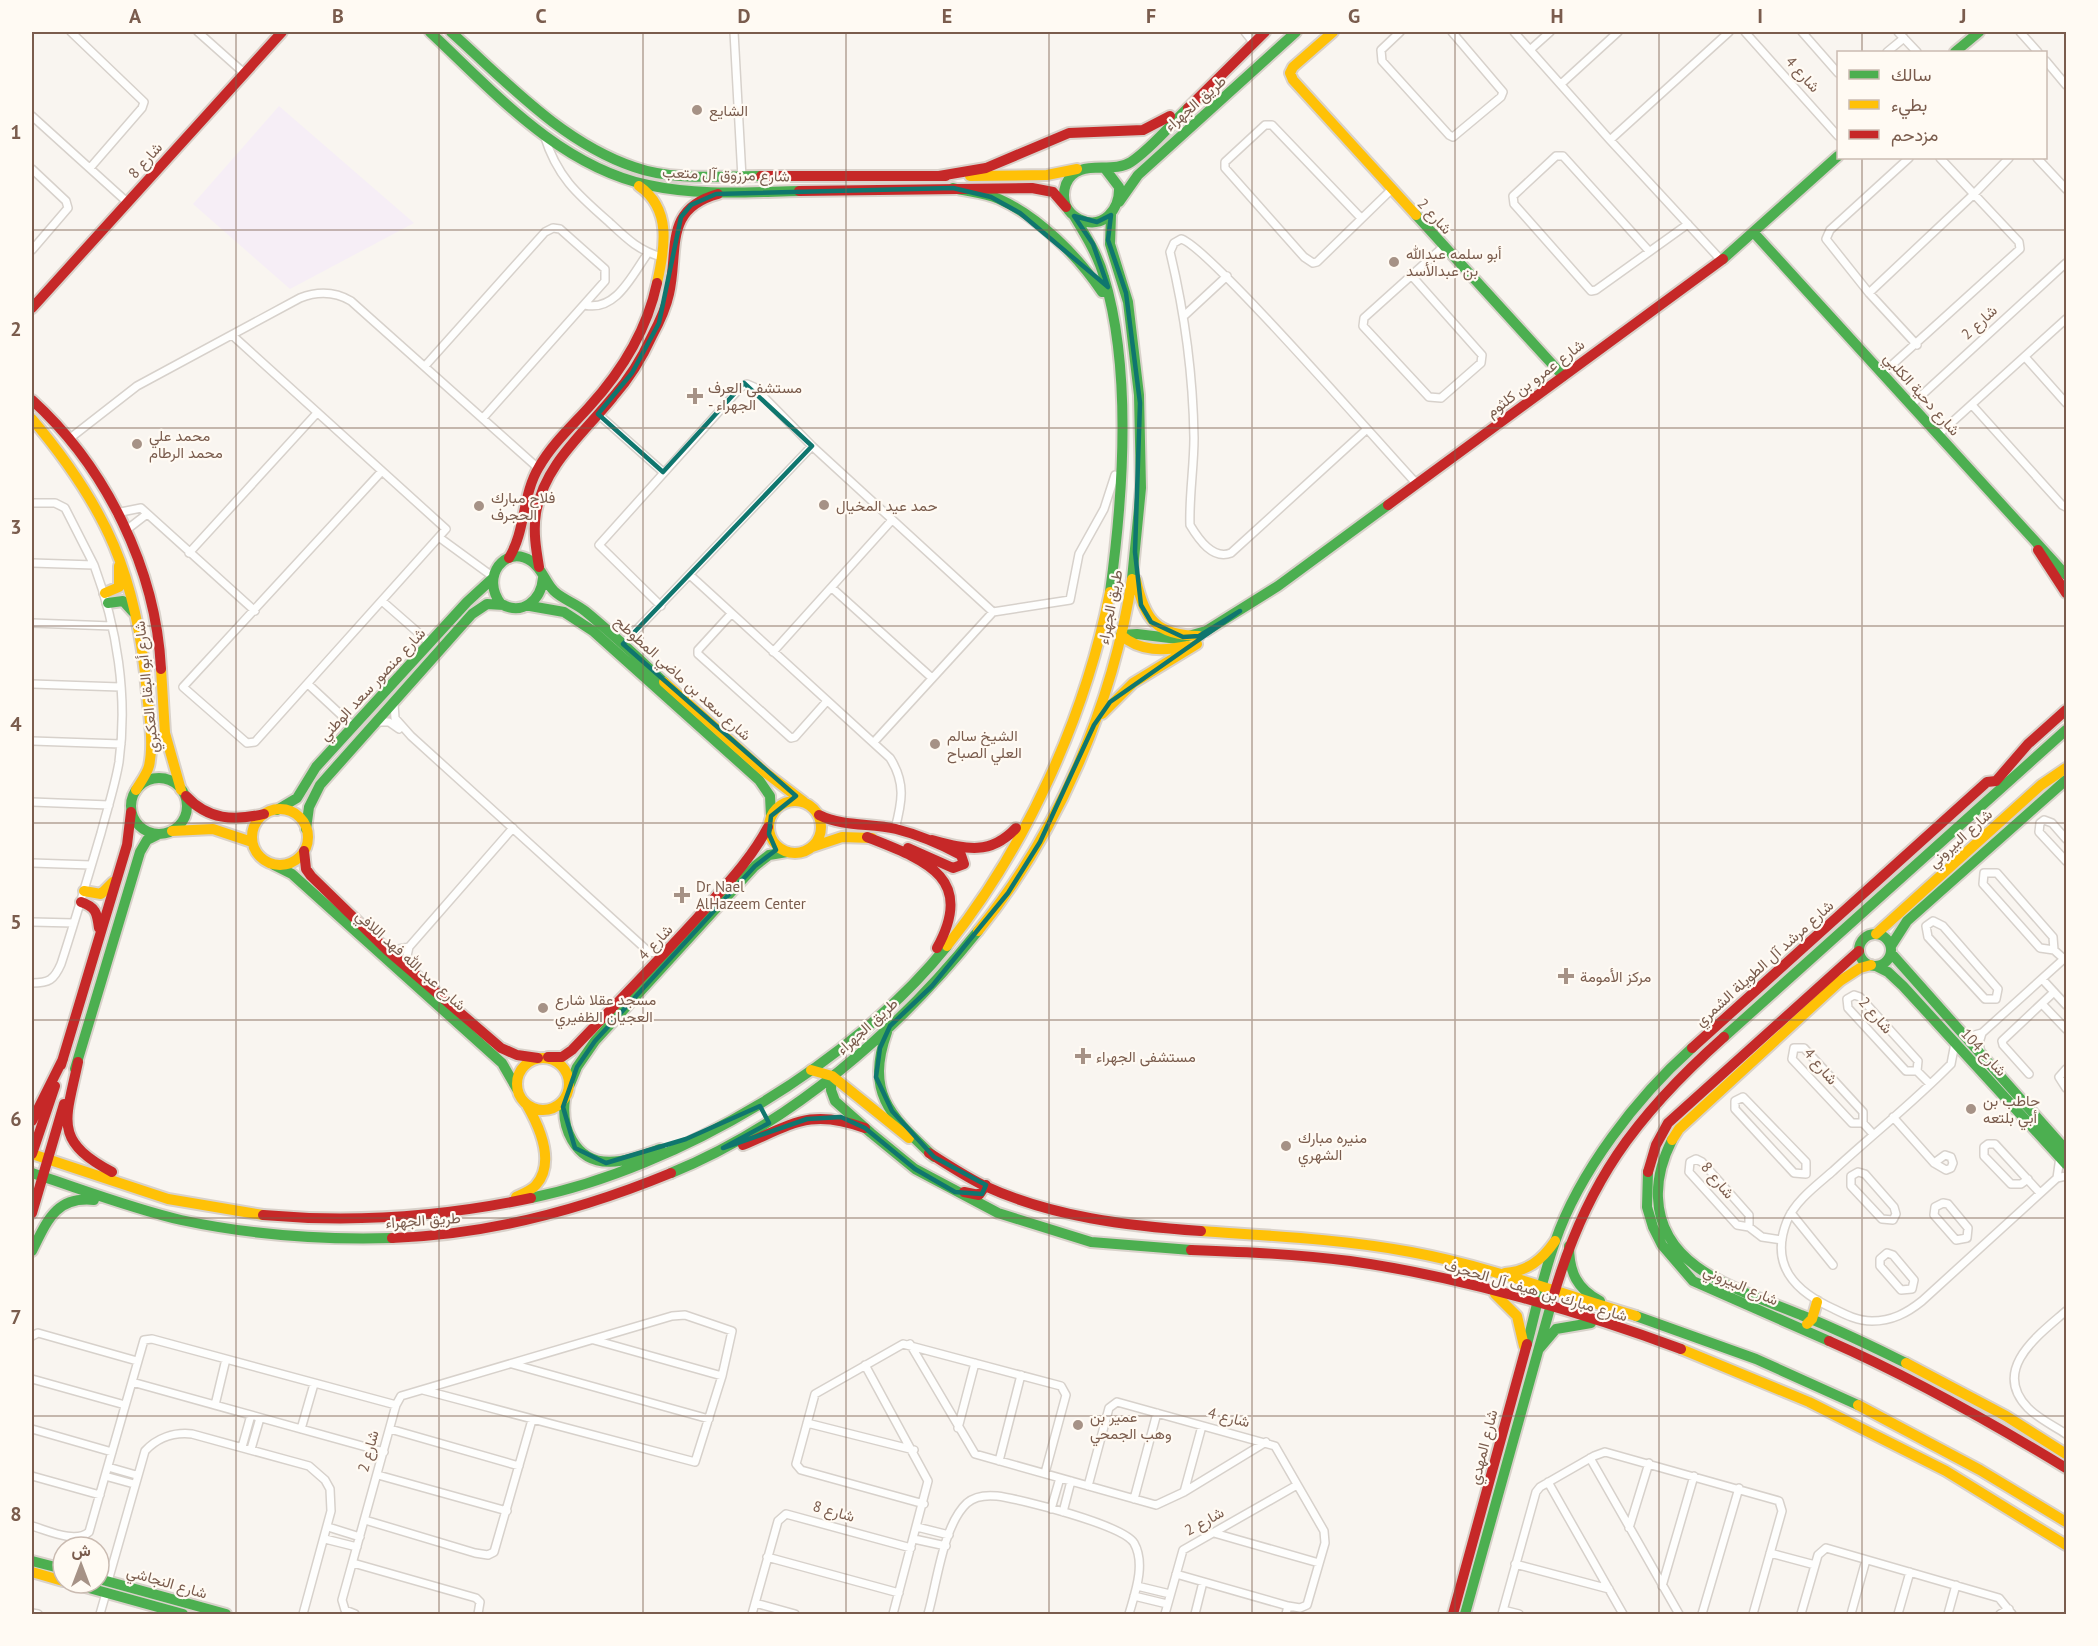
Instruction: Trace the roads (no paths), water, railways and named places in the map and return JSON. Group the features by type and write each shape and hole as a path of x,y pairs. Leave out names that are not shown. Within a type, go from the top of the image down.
{"main road":[{"name":"شارع 8","path":"32,308 282,32"},
{"name":"شارع مرزوق آل متعب","path":"430,32 543,132 572,154 628,180 678,190 734,192 953,188 1044,189 1053,192 1070,212"},
{"name":"شارع مرزوق آل متعب","path":"451,32 555,124 592,150 651,172 742,178 1047,175 1080,169"},
{"name":"طريق الجهراء","path":"1106,170 1126,165 1140,156 1265,32"},
{"name":"طريق الجهراء","path":"1119,202 1138,175 1296,32"},
{"name":"شارع 2","path":"1333,32 1290,72 1293,80 1563,376"},
{"path":"1956,51 1979,32"},
{"path":"1229,68 1232,79 1241,82"},
{"path":"1203,93 1214,106"},
{"path":"939,176 955,171 991,167 1068,133 1085,131 1138,133 1158,126 1192,103"},
{"name":"شارع عمرو بن كلثوم","path":"1121,635 1132,632 1175,640 1198,640 1298,571 1415,482 1496,427 1722,260 1755,234 1837,158"},
{"path":"1097,166 1106,170 1119,187 1119,202 1111,215 1097,222 1089,222 1070,212 1065,185 1068,178 1080,169 1097,166"},
{"path":"628,180 647,191 659,204 664,224 662,257 655,293 634,345 600,395 538,468 525,499 518,544 509,558 496,568 492,578 494,594 504,605 521,609 530,606 541,594 541,572 534,537 540,493 556,461 632,373 659,323 669,294 681,218 691,205 716,194 734,192"},
{"path":"953,188 999,200 1034,224 1087,270 1113,317"},
{"name":"طريق الجهراء","path":"168,1199 250,1212 334,1219 399,1218 534,1198 595,1182 692,1142 749,1111 811,1070 865,1028 923,974 978,903 1062,755 1099,645 1114,579 1122,397 1113,317 1092,244 1070,212"},
{"name":"طريق الجهراء","path":"32,1154 40,1169 146,1211 210,1224 302,1235 368,1238 440,1236 539,1218 601,1201 660,1179 723,1148 779,1116 816,1090 836,1070 890,1026 932,986 1003,901 1040,842 1094,725 1121,635 1135,552 1140,403 1126,293 1108,240 1107,230 1111,215"},
{"name":"شارع دحية الكلبي","path":"1755,234 2067,575"},
{"path":"664,240 669,237 676,242"},
{"name":"شارع أبو البقاء العكبري","path":"32,400 69,439 92,470 125,531 155,618 166,746 183,792"},
{"name":"شارع أبو البقاء العكبري","path":"32,419 77,476 105,522 127,574 141,629 148,674 150,759 149,768 136,790"},
{"path":"2022,524 2067,593"},
{"path":"106,598 119,587 121,581 114,542"},
{"path":"1099,645 1107,639 1121,635 1116,625 1120,575 1117,548"},
{"path":"1135,552 1135,576 1141,605 1151,622 1174,634 1198,640"},
{"path":"509,558 525,558 541,572"},
{"name":"شارع سعد بن ماضي المطوطح","path":"541,572 560,596 578,605 766,773 804,802"},
{"name":"شارع منصور سعد الوطني","path":"278,810 292,804 297,799 316,767 492,578"},
{"path":"106,598 128,603 141,629"},
{"name":"شارع منصور سعد الوطني","path":"306,829 309,807 320,785 372,724 477,609 488,604 504,605"},
{"name":"شارع سعد بن ماضي المطوطح","path":"530,606 554,608 566,612 593,631 759,780 770,796 770,822"},
{"path":"1094,725 1121,691 1198,640"},
{"name":"شارع مرشد آل الطويلة الشمري","path":"1542,1287 1555,1241 1574,1197 1629,1114 1676,1062 1987,782 1996,781 2028,744 2065,711"},
{"name":"شارع مرشد آل الطويلة الشمري","path":"1555,1291 1569,1246 1587,1204 1624,1143 1657,1099 2065,732"},
{"path":"2000,790 2004,777 2031,750 2028,744"},
{"path":"932,840 961,855 964,860 963,867 953,868 900,845 867,837 834,838 800,853 787,852 776,845 770,822 784,803 804,802 831,822 894,829 968,849 990,848 1001,843 1017,827 1038,787 1062,755"},
{"name":"شارع البيروني","path":"1874,934 1984,843 2041,785 2067,768"},
{"path":"32,1154 118,874 130,831 136,790 142,784 158,778 175,783 199,810 215,817 241,819 278,810 295,814 306,829 304,851 291,862 274,865 264,860 256,852 252,842 256,822 264,814"},
{"name":"شارع البيروني","path":"1994,834 2067,780"},
{"path":"32,1213 40,1169 78,1062 140,852 147,840 164,833 182,821 186,813 183,792"},
{"path":"131,812 141,828 164,833 208,827 232,833 252,842"},
{"path":"812,847 821,832 819,815"},
{"name":"شارع 4","path":"543,1058 562,1057 572,1050 651,969 753,853 770,822"},
{"path":"867,837 916,859 943,879 950,889 953,902 949,924 923,974"},
{"name":"شارع البيروني","path":"1891,950 1897,933 1907,921 1984,843"},
{"name":"شارع عبد الله فهد اللافي","path":"304,851 306,868 311,876 405,966 501,1048 517,1055 543,1058"},
{"name":"شارع 4","path":"570,1084 577,1067 595,1041 755,866 769,855 787,852"},
{"name":"شارع عبد الله فهد اللافي","path":"274,865 292,874 506,1067 517,1089"},
{"path":"83,897 101,894 118,874"},
{"path":"83,897 98,915 98,941"},
{"path":"1836,937 1853,936 1863,960 1873,966 1886,962 1891,950 1886,937 1874,934 1863,924 1866,909"},
{"path":"1859,948 1865,937 1874,934"},
{"name":"شارع البيروني","path":"1859,948 1784,1026 1668,1123 1652,1153 1646,1204 1657,1242 1668,1258 1693,1281 1805,1322 1975,1398 2067,1454"},
{"name":"شارع 104","path":"1891,950 1957,1038"},
{"name":"شارع البيروني","path":"1792,1018 1860,968 1873,966"},
{"name":"شارع 104","path":"1873,966 1888,972 1978,1058 2036,1115 2065,1153"},
{"path":"1906,990 1909,985 1913,985 1928,997"},
{"path":"836,1070 893,1012 907,989"},
{"path":"1707,1054 1701,1050 1702,1046 1734,1016 1738,1006"},
{"path":"890,1026 876,1062 876,1077 880,1092 908,1132 934,1157"},
{"path":"473,1208 522,1196 536,1185 545,1157 544,1143 541,1129 526,1104 517,1089 516,1080 523,1065 543,1058 564,1067 570,1084 565,1098 559,1105 543,1110 526,1104"},
{"name":"شارع 104","path":"1978,1058 2013,1105 2065,1153"},
{"path":"32,1121 63,1059"},
{"path":"78,1062 67,1121 68,1134 73,1146 87,1161 168,1199"},
{"name":"شارع مبارك بن هيف آل الحجرف","path":"811,1070 836,1070 892,1126 934,1157 986,1185 1048,1210 1095,1221 1152,1229 1345,1242 1405,1251 1494,1272 1707,1339 1762,1361 1887,1418 1963,1459 2062,1520"},
{"name":"شارع مبارك بن هيف آل الحجرف","path":"836,1070 831,1090 835,1101 865,1128 915,1169 998,1213 1076,1238 1155,1249 1283,1254 1399,1268 1481,1287 1550,1307 1678,1348 1809,1402 1904,1449 2004,1505 2067,1545"},
{"path":"565,1098 566,1125 575,1148 595,1162 606,1163 619,1163 686,1139 749,1111"},
{"path":"2013,1105 2029,1118 2036,1115"},
{"path":"723,1148 743,1144 822,1115 841,1117 865,1128"},
{"path":"32,1164 40,1169 158,1202 168,1199"},
{"path":"955,1192 979,1195 986,1185"},
{"path":"32,1251 53,1211 68,1201 83,1198 146,1211"},
{"path":"1076,1238 1072,1229 1077,1223 1142,1231 1152,1229"},
{"path":"1494,1272 1509,1273 1530,1267 1547,1254 1555,1241"},
{"path":"1569,1246 1571,1275 1580,1287 1594,1299 1630,1315"},
{"path":"1399,1268 1407,1264 1409,1259 1405,1251"},
{"path":"1481,1287 1497,1295 1514,1310 1524,1331 1524,1346"},
{"name":"شارع المهدي","path":"1453,1614 1524,1346 1542,1287"},
{"name":"شارع المهدي","path":"1465,1614 1555,1291"},
{"path":"1805,1322 1817,1302"},
{"path":"1539,1349 1556,1329 1596,1322"},
{"name":"شارع البيروني","path":"1805,1322 1925,1386 2067,1468"},
{"path":"2004,1505 2051,1528 2062,1520"},
{"path":"32,1561 51,1566"},
{"path":"32,1572 51,1578"},
{"name":"شارع النجاشي","path":"111,1586 226,1614"},
{"name":"شارع النجاشي","path":"111,1587 183,1614"}],"street":[{"path":"71,32 144,102 142,108 90,168"},
{"path":"198,32 244,73"},
{"path":"734,32 742,178"},
{"path":"1245,32 1253,42"},
{"path":"1400,32 1381,50 1382,61 1449,135 1453,136 1501,97 1503,92 1452,32"},
{"path":"1514,32 1610,141 1722,260"},
{"path":"1531,49 1550,32"},
{"path":"1561,84 1618,32"},
{"path":"1610,141 1729,32"},
{"name":"شارع 4","path":"1745,32 1837,134"},
{"path":"1802,32 1837,71"},
{"path":"2020,32 2036,50"},
{"path":"1888,51 1901,35 1916,51"},
{"path":"2047,62 2067,85"},
{"path":"32,118 127,202"},
{"path":"1361,218 1272,125 1265,125 1225,162 1226,168 1310,262 1317,262 1391,190"},
{"path":"543,132 555,164 578,197 634,246 662,257"},
{"path":"1649,251 1563,156 1556,156 1513,196 1514,204 1589,290 1596,290 1688,224"},
{"path":"1908,159 1826,236 1827,243 1917,345"},
{"path":"1883,373 1917,345 2020,249 2019,242 1941,159"},
{"path":"1869,293 2008,159"},
{"path":"2038,159 2067,189"},
{"path":"32,169 66,201 68,208 32,250"},
{"path":"425,366 550,229 560,229 605,269 604,284 483,418"},
{"path":"1366,430 1231,553 1222,555 1212,552 1190,525 1193,403 1185,315 1170,252 1174,243 1181,239 1190,243 1227,276 1415,482"},
{"path":"1411,275 1482,355 1481,363 1437,399 1429,397 1362,324 1364,318 1411,275 1443,247"},
{"path":"585,305 600,306 615,298 648,253"},
{"name":"شارع 2","path":"1912,404 2067,263"},
{"path":"1185,315 1227,276"},
{"path":"69,439 137,386 300,298 316,293 330,293 351,301 538,468"},
{"path":"1939,434 2067,319"},
{"path":"232,335 446,529 309,685 250,744 183,687 382,471"},
{"path":"2025,357 2067,403"},
{"path":"661,606 599,545 741,387 747,384 754,387 812,446 993,612"},
{"path":"1972,405 2062,505 2067,507"},
{"path":"189,553 317,413"},
{"path":"598,414 663,472"},
{"path":"623,644 691,576 812,446"},
{"path":"874,742 993,612 1070,600 1078,554 1104,509 1121,455"},
{"path":"32,503 55,503 64,508 94,565 106,598 112,626 120,687 121,744 109,805 83,897 56,976 45,983 32,983"},
{"path":"116,513 141,508 255,611"},
{"path":"125,531 147,514"},
{"path":"773,652 892,520"},
{"path":"440,538 492,578"},
{"path":"32,563 94,565"},
{"path":"691,576 890,758 901,780 902,802 894,829"},
{"path":"832,588 932,678"},
{"path":"382,601 430,643"},
{"path":"731,614 698,650 698,654 706,662 791,738 795,737 827,701"},
{"path":"32,622 112,626"},
{"path":"32,684 120,687"},
{"path":"309,685 353,726"},
{"path":"395,699 395,718 411,736 649,952 664,954"},
{"path":"372,724 389,722 411,736"},
{"path":"32,741 121,744"},
{"path":"32,802 109,805"},
{"path":"2067,839 2052,823 2044,820 2040,823 2039,832 2067,861"},
{"path":"405,966 409,947 513,828"},
{"path":"32,863 91,865"},
{"path":"1951,1064 1957,1038 1982,1033 2065,958 2054,951 2040,948 1983,884 1984,873 1997,873 2053,937 2054,951"},
{"path":"1996,999 1998,989 1943,926 1933,921 1927,924 1925,928 1928,937 1985,999 1996,999 2007,1011"},
{"path":"32,922 74,923"},
{"path":"388,951 409,947"},
{"path":"649,952 651,969"},
{"path":"2043,980 2067,1005"},
{"path":"2029,1074 2002,1042 2054,992"},
{"name":"شارع 2","path":"1917,1071 1918,1061 1860,997 1848,997 1846,1002 1848,1008 1906,1071 1917,1071 1930,1084"},
{"path":"2042,1004 2067,1029"},
{"path":"1982,1033 1978,1058 1951,1064 1842,1162 1791,1213 1782,1240 1784,1263 1792,1282 1817,1302 1854,1318 1874,1321 1900,1316 1922,1301 2057,1178 2067,1176"},
{"name":"شارع 4","path":"1863,1123 1852,1123 1792,1059 1794,1048 1804,1048 1863,1112 1863,1123 1873,1134"},
{"path":"2067,1069 2060,1077 2067,1088"},
{"path":"1806,1174 1794,1173 1742,1117 1734,1107 1737,1099 1748,1099 1806,1162 1806,1174 1817,1186"},
{"path":"1893,1117 1934,1163"},
{"path":"2028,1179 2021,1184 2011,1184 1984,1156 1984,1147 1988,1144 1995,1144 2028,1179 2040,1193"},
{"path":"2057,1178 2065,1153"},
{"name":"شارع 8","path":"1749,1227 1749,1215 1702,1162 1696,1160 1690,1162 1689,1172 1737,1225 1749,1227 1762,1237 1782,1240"},
{"path":"1842,1162 1852,1174 1851,1186 1882,1219 1893,1220 1896,1214 1894,1207 1865,1174 1852,1174"},
{"path":"1967,1238 1956,1240 1934,1215 1936,1205 1948,1204 1968,1227 1967,1238 1977,1250"},
{"path":"1791,1213 1833,1265"},
{"path":"1893,1255 1914,1280 1912,1289 1901,1290 1880,1266 1881,1256 1893,1255"},
{"path":"1912,1289 1922,1301"},
{"path":"2066,1313 2025,1348 2020,1357 2016,1379 2018,1391 2029,1409 2067,1434"},
{"path":"32,1526 73,1537 84,1536 89,1532 142,1343 148,1339 396,1405 401,1396 672,1316 685,1315 732,1331 710,1419 695,1462 423,1390"},
{"path":"32,1336 38,1333 137,1361"},
{"path":"594,1340 722,1376"},
{"path":"924,1504 797,1467 817,1392 903,1344 1061,1386 1066,1395 1045,1473"},
{"name":"شارع 4","path":"910,1344 975,1454 1134,1499 1159,1505 1266,1442"},
{"path":"215,1405 226,1359"},
{"path":"958,1428 975,1363"},
{"path":"511,1364 710,1419"},
{"path":"866,1365 914,1450 928,1481 924,1504 893,1614"},
{"path":"999,1461 1021,1375"},
{"path":"32,1379 126,1405"},
{"path":"132,1382 384,1452"},
{"path":"301,1429 314,1384"},
{"name":"شارع 4","path":"1088,1486 1110,1405 1117,1402 1266,1442"},
{"name":"شارع 2","path":"355,1614 345,1610 342,1600 396,1405"},
{"path":"1134,1499 1157,1413"},
{"path":"242,1447 251,1415"},
{"path":"251,1449 260,1418"},
{"path":"365,1520 488,1555 496,1548 532,1420"},
{"path":"807,1423 914,1450"},
{"path":"1184,1492 1202,1426"},
{"path":"32,1429 112,1452"},
{"path":"390,1429 519,1466"},
{"path":"111,1561 141,1460 151,1444 174,1434 192,1434 251,1449 309,1466 319,1472 330,1489 331,1511 328,1527 303,1614"},
{"path":"1176,1574 1288,1606 1300,1608 1309,1602 1325,1543 1324,1531 1279,1451 1266,1442"},
{"path":"1519,1614 1502,1612 1536,1492 1548,1482 1590,1458 1611,1452 1773,1498 1781,1505 1753,1614"},
{"path":"1590,1458 1679,1614"},
{"path":"1629,1528 1648,1463"},
{"path":"108,1467 136,1475"},
{"path":"378,1475 507,1511"},
{"path":"32,1476 100,1495"},
{"path":"105,1476 134,1484"},
{"path":"1662,1586 1694,1476"},
{"path":"1051,1509 1060,1478"},
{"path":"1062,1512 1071,1481"},
{"path":"1548,1482 1623,1614"},
{"name":"شارع 2","path":"1165,1614 1183,1550 1297,1485"},
{"path":"1702,1614 1739,1488"},
{"path":"928,1614 949,1535 958,1513 977,1497 996,1496 1062,1512 1117,1530 1130,1538 1135,1545 1139,1562 1137,1586 1129,1614"},
{"name":"شارع 8","path":"752,1614 778,1521 786,1514 911,1548"},
{"path":"328,1527 360,1537"},
{"path":"917,1527 949,1535"},
{"path":"1214,1533 1319,1563"},
{"path":"325,1539 357,1547"},
{"path":"914,1539 946,1546"},
{"path":"1801,1614 1820,1550 1826,1548 1999,1598 2010,1612 2000,1614"},
{"path":"1770,1553 1815,1565"},
{"path":"767,1557 899,1593"},
{"path":"1851,1614 1866,1560"},
{"path":"353,1563 476,1598 480,1602 478,1614"},
{"path":"1515,1564 1609,1589"},
{"path":"1898,1614 1910,1572"},
{"path":"1195,1614 1203,1582"},
{"path":"1948,1614 1956,1585"},
{"path":"1137,1586 1170,1594"},
{"path":"100,1614 103,1595"},
{"path":"1134,1596 1167,1604"},
{"path":"755,1603 795,1614"},
{"path":"1286,1614 1288,1606"},
{"path":"32,1613 38,1614"}],"place":[{"name":"الشايع","path":"697,110"},
{"name":"أبو سلمه عبدالله بن عبدالأسد","path":"1394,262"},
{"name":"مستشفى العرف - الجهراء","path":"695,396"},
{"name":"محمد علي محمد الرطام","path":"137,444"},
{"name":"حمد عيد المخيال","path":"824,505"},
{"name":"فلاح مبارك الحجرف","path":"479,506"},
{"name":"الشيخ سالم العلي الصباح","path":"935,744"},
{"name":"Dr Nael AlHazeem Center","path":"682,895"},
{"name":"مركز الأمومة","path":"1566,976"},
{"name":"مسجد عقلا شارع العجيان الظفيري","path":"543,1008"},
{"name":"مستشفى الجهراء","path":"1083,1056"},
{"name":"حاطب بن أبي بلتعه","path":"1971,1109"},
{"name":"منيره مبارك الشهري","path":"1286,1146"},
{"name":"عمير بن وهب الجمحي","path":"1078,1425"}]}
